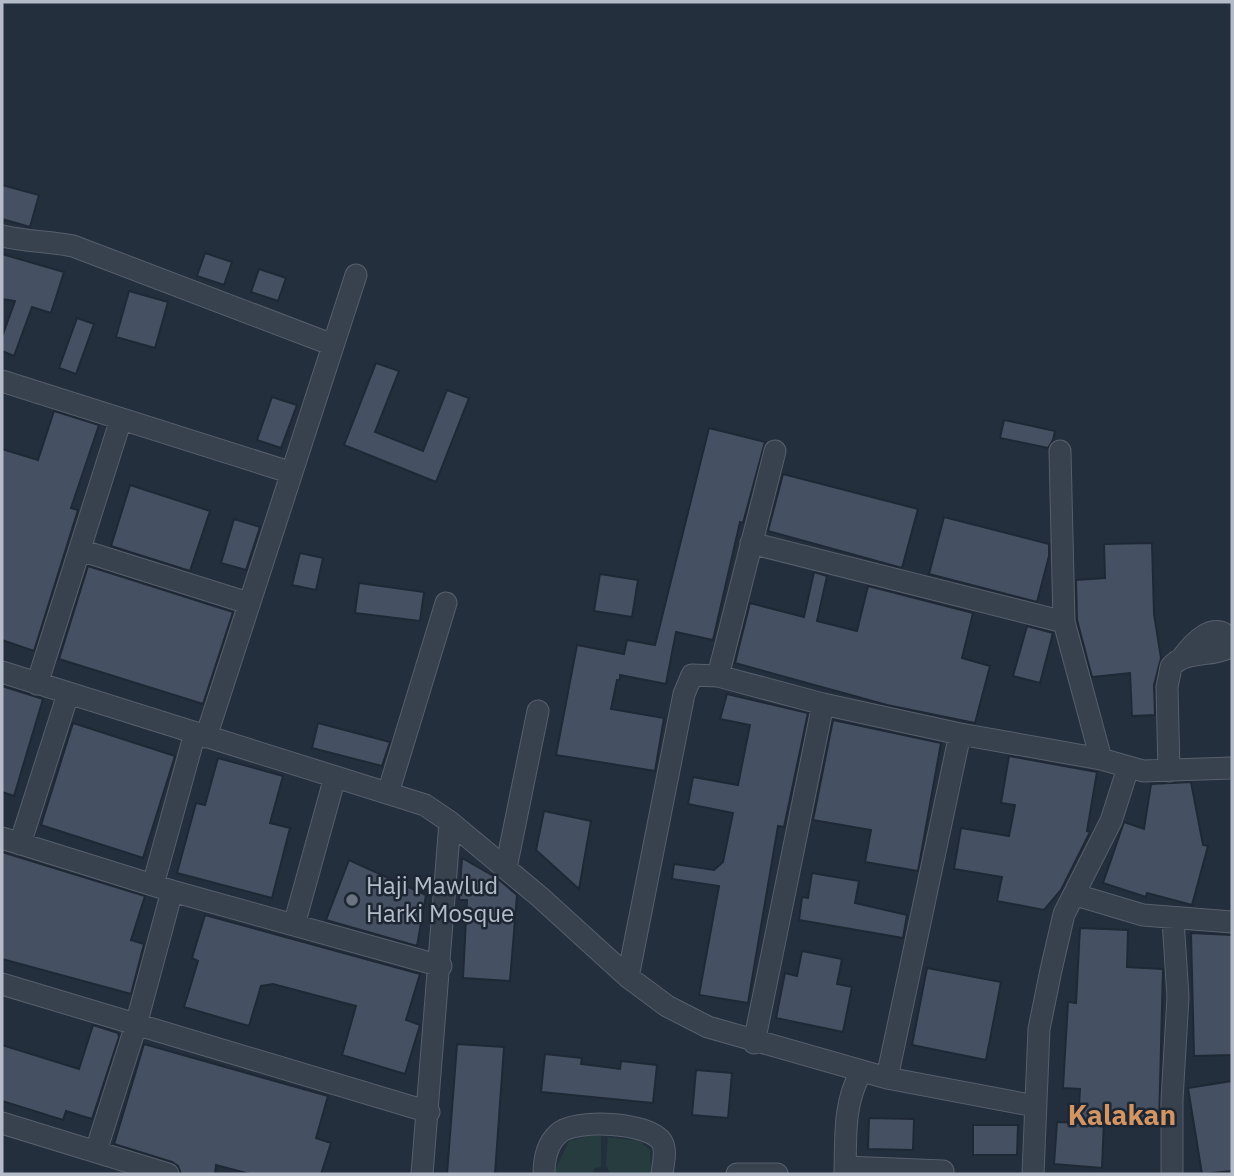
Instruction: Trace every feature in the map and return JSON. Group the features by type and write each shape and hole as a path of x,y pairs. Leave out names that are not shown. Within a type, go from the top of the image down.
{"street":[{"path":"2,236 20,240 43,239 73,246 332,345"},
{"path":"96,1151 136,1025 162,888 200,735 248,603 356,275"},
{"path":"2,381 289,472"},
{"path":"37,684 121,419"},
{"path":"718,676 775,451"},
{"path":"1060,451 1064,622 1101,759"},
{"path":"751,543 1064,622"},
{"path":"80,550 248,603"},
{"path":"388,793 446,603"},
{"path":"1169,771 1167,687 1171,667 1182,658"},
{"path":"2,672 68,695 425,805 506,868 628,977 677,1012 708,1027 754,1043 861,1072 1035,1106"},
{"path":"628,977 688,681 692,675 699,673 718,676 823,704 960,734 1101,759 1150,772 1232,768"},
{"path":"68,695 11,841 162,888 441,966"},
{"path":"754,1043 823,704"},
{"path":"506,868 538,711"},
{"path":"887,1078 960,734"},
{"path":"1033,1174 1039,1029 1064,914 1076,895 1091,855 1111,821 1128,768"},
{"path":"294,925 335,777"},
{"path":"422,1174 441,966 450,822"},
{"path":"1076,895 1143,915 1173,920 1232,922"},
{"path":"1172,1174 1172,1100 1178,997 1173,920"},
{"path":"2,984 429,1112"},
{"path":"861,1072 850,1091 845,1171 943,1171 943,1174"},
{"path":"2,1124 168,1174"},
{"path":"544,1174 550,1144 558,1134 586,1124 647,1129 662,1141 665,1151 662,1174"},
{"path":"737,1174 778,1174"}],"green space":[{"path":"601,1136 601,1167 595,1168 592,1174 554,1173 569,1141"},
{"path":"608,1137 639,1141 650,1150 651,1174 611,1174 606,1166"}],"building":[{"path":"2,185 39,195 30,227 2,219"},
{"path":"205,253 232,262 224,285 197,276"},
{"path":"2,254 64,272 51,313 32,307 14,356 2,351 2,337 15,301 2,299"},
{"path":"259,269 286,278 278,301 251,292"},
{"path":"129,291 168,302 155,348 116,337"},
{"path":"77,318 94,324 76,374 59,368"},
{"path":"376,363 399,371 375,432 423,451 447,390 469,398 436,482 344,445"},
{"path":"272,397 297,405 281,448 257,440"},
{"path":"54,411 99,425 71,508 78,510 34,651 2,640 2,449 38,460"},
{"path":"1004,420 1055,431 1053,440 1048,448 1000,438"},
{"path":"709,428 765,442 743,523 740,522 713,640 676,632 666,684 620,675 620,680 617,680 611,709 664,718 655,771 556,755 577,645 624,654 627,640 655,645"},
{"path":"783,474 918,509 902,568 768,531"},
{"path":"130,485 210,511 190,571 111,546"},
{"path":"944,517 1049,544 1049,556 1037,602 929,574"},
{"path":"234,519 260,527 246,570 221,563"},
{"path":"1152,543 1154,614 1161,658 1154,685 1155,715 1132,716 1130,673 1092,677 1077,620 1076,580 1105,578 1104,544"},
{"path":"300,553 323,558 316,590 292,585"},
{"path":"88,566 233,612 203,704 59,659"},
{"path":"814,572 827,576 817,621 857,631 868,586 973,613 962,658 990,666 975,723 887,705 735,663 750,603 804,617"},
{"path":"600,574 638,580 632,617 594,611"},
{"path":"359,583 424,592 420,621 355,613"},
{"path":"1027,626 1053,633 1040,683 1013,676"},
{"path":"2,686 43,699 14,796 2,792"},
{"path":"727,694 808,713 784,827 778,826 748,1003 699,995 719,886 672,879 674,864 714,870 723,862 733,813 688,804 693,777 738,785 750,725 720,719"},
{"path":"833,720 941,743 918,871 865,862 871,830 813,820"},
{"path":"73,723 175,756 143,858 41,825"},
{"path":"318,723 390,742 382,766 312,748"},
{"path":"1009,756 1097,772 1087,831 1090,832 1061,890 1044,910 997,901 1002,877 954,869 961,828 1009,836 1015,805 1001,803"},
{"path":"218,758 283,776 270,823 290,828 272,898 177,873 196,803 205,805"},
{"path":"1191,782 1203,845 1208,846 1192,905 1147,893 1146,897 1103,883 1124,822 1144,829 1151,784"},
{"path":"544,811 591,821 579,889 536,850"},
{"path":"2,852 145,896 131,940 144,944 131,994 2,959"},
{"path":"462,858 497,878 517,895 510,981 463,978 467,900 459,900"},
{"path":"349,860 426,895 417,946 326,920"},
{"path":"812,873 859,881 855,903 907,915 903,938 799,920 802,897 808,898"},
{"path":"205,915 420,974 406,1020 420,1025 405,1074 342,1055 356,1006 273,984 261,986 249,1026 184,1007 198,961 192,958"},
{"path":"1080,928 1128,930 1127,967 1163,969 1159,1124 1104,1120 1102,1168 1054,1164 1057,1122 1078,1123 1080,1089 1063,1088 1068,1002 1076,1003"},
{"path":"1191,933 1232,935 1232,1055 1194,1056"},
{"path":"802,951 842,959 837,984 852,987 843,1032 776,1018 785,973 797,976"},
{"path":"927,968 1001,982 986,1060 912,1045"},
{"path":"93,1025 118,1033 119,1037 92,1119 66,1111 63,1120 2,1101 2,1045 79,1069"},
{"path":"144,1044 328,1096 316,1138 331,1143 321,1174 250,1174 216,1165 215,1174 181,1174 178,1166 172,1162 114,1144"},
{"path":"457,1044 504,1047 495,1174 447,1174"},
{"path":"545,1054 582,1058 581,1064 620,1069 621,1061 657,1065 653,1103 541,1092"},
{"path":"696,1070 732,1073 728,1118 692,1115"},
{"path":"1232,1081 1232,1171 1202,1174 1188,1088"},
{"path":"869,1118 914,1119 913,1150 868,1149"},
{"path":"973,1125 1018,1125 1017,1155 973,1155"}],"place":[{"name":"Haji Mawlud Harki Mosque","path":"352,900"}],"district":[{"name":"Kalakan","path":"1122,1115"}]}
